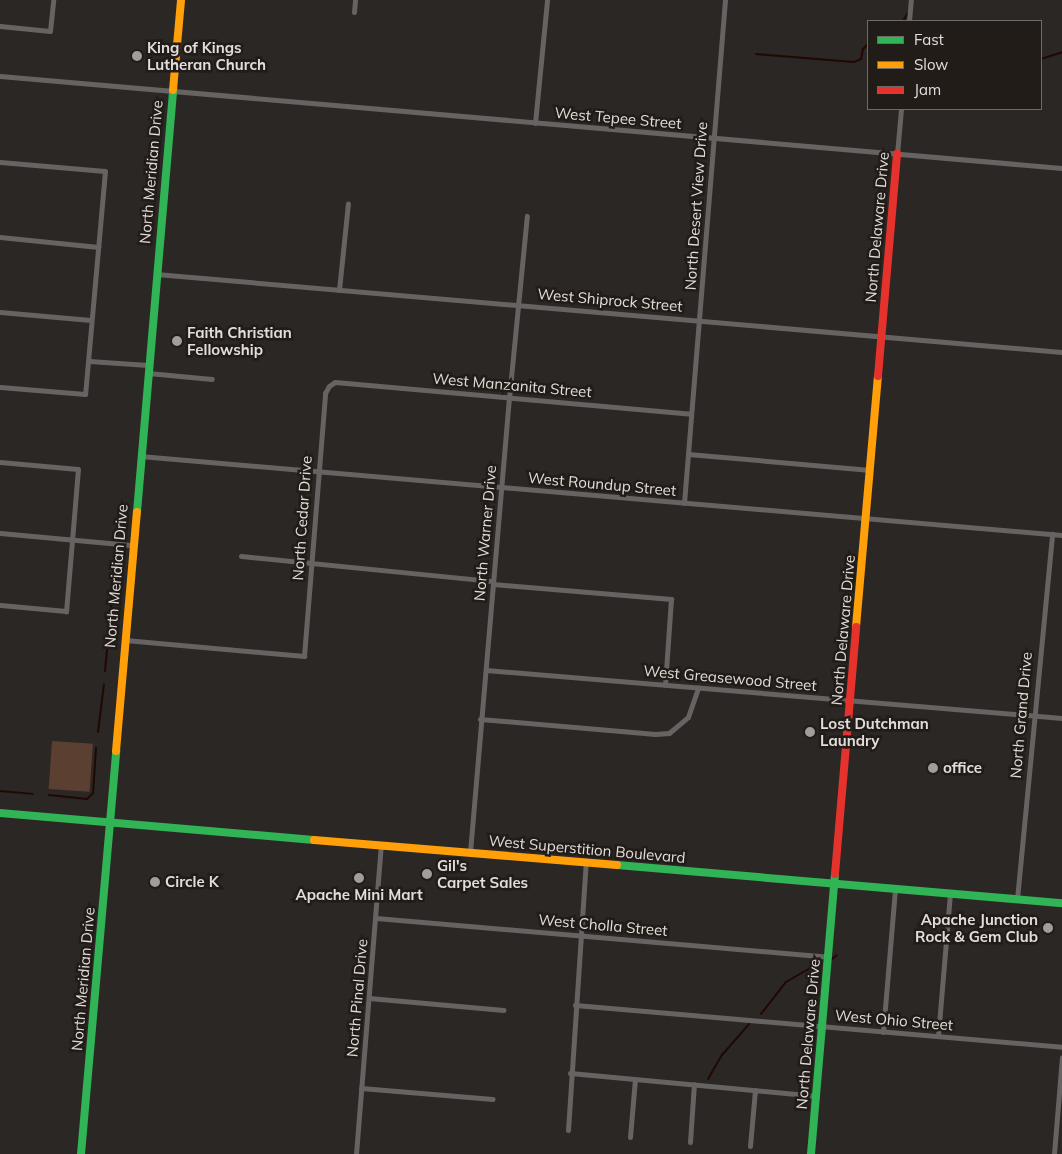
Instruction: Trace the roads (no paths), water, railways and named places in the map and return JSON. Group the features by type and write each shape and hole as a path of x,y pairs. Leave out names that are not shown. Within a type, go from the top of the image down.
{"street":[{"path":"0,26 50,31 53,0"},
{"name":"North Meridian Drive","path":"81,1154 124,640 181,0"},
{"path":"354,12 355,0"},
{"path":"535,123 547,0"},
{"name":"North Desert View Drive","path":"684,503 725,0"},
{"path":"909,20 911,0"},
{"name":"West Tepee Street","path":"0,76 1062,168"},
{"name":"North Delaware Drive","path":"811,1154 901,110"},
{"path":"0,162 105,171 85,394 0,387"},
{"path":"339,290 348,203"},
{"name":"North Warner Drive","path":"470,852 480,719 527,216"},
{"path":"0,238 98,247"},
{"name":"West Shiprock Street","path":"156,274 1062,352"},
{"path":"0,312 91,320"},
{"path":"88,361 212,379"},
{"name":"West Manzanita Street","path":"332,384 344,382 691,414"},
{"name":"North Cedar Drive","path":"124,640 304,656 325,393 332,384"},
{"path":"688,454 870,470"},
{"name":"West Roundup Street","path":"140,456 1062,535"},
{"path":"0,462 78,469 66,610 0,605"},
{"path":"0,533 133,545"},
{"name":"North Grand Drive","path":"1017,899 1033,716 1052,534"},
{"path":"241,556 671,600 665,685"},
{"name":"West Greasewood Street","path":"486,670 1062,718"},
{"path":"480,719 654,734 670,733 688,717 698,688"},
{"name":"West Superstition Boulevard","path":"0,813 1062,903"},
{"name":"North Pinal Drive","path":"356,1154 381,844"},
{"path":"568,1130 572,1094 570,1073 586,862"},
{"path":"883,1032 895,889"},
{"path":"938,1036 950,894"},
{"name":"West Cholla Street","path":"376,918 828,957"},
{"path":"369,998 503,1010"},
{"name":"West Ohio Street","path":"575,1005 1062,1047"},
{"path":"1054,1154 1062,1057"},
{"path":"570,1073 817,1096"},
{"path":"630,1137 635,1079"},
{"path":"690,1142 694,1084"},
{"path":"361,1088 493,1099"},
{"path":"750,1146 755,1090"}],"waterway":[{"path":"904,20 908,13"},
{"path":"756,54 854,62 861,59 863,49 867,45"},
{"path":"1042,59 1062,52"},
{"path":"105,671 116,555"},
{"path":"98,732 104,684"},
{"path":"49,795 87,799 93,793 96,748"},
{"path":"0,791 33,794"},
{"path":"832,959 837,955"},
{"path":"761,1014 786,982 810,968 820,966"},
{"path":"708,1079 722,1055 749,1024"}],"place":[{"name":"King of Kings Lutheran Church","path":"137,56"},
{"name":"Faith Christian Fellowship","path":"177,341"},
{"name":"Lost Dutchman Laundry","path":"810,732"},
{"name":"office","path":"933,768"},
{"name":"Gil's Carpet Sales","path":"427,874"},
{"name":"Apache Mini Mart","path":"359,878"},
{"name":"Circle K","path":"155,882"},
{"name":"Apache Junction Rock & Gem Club","path":"1048,928"}]}
